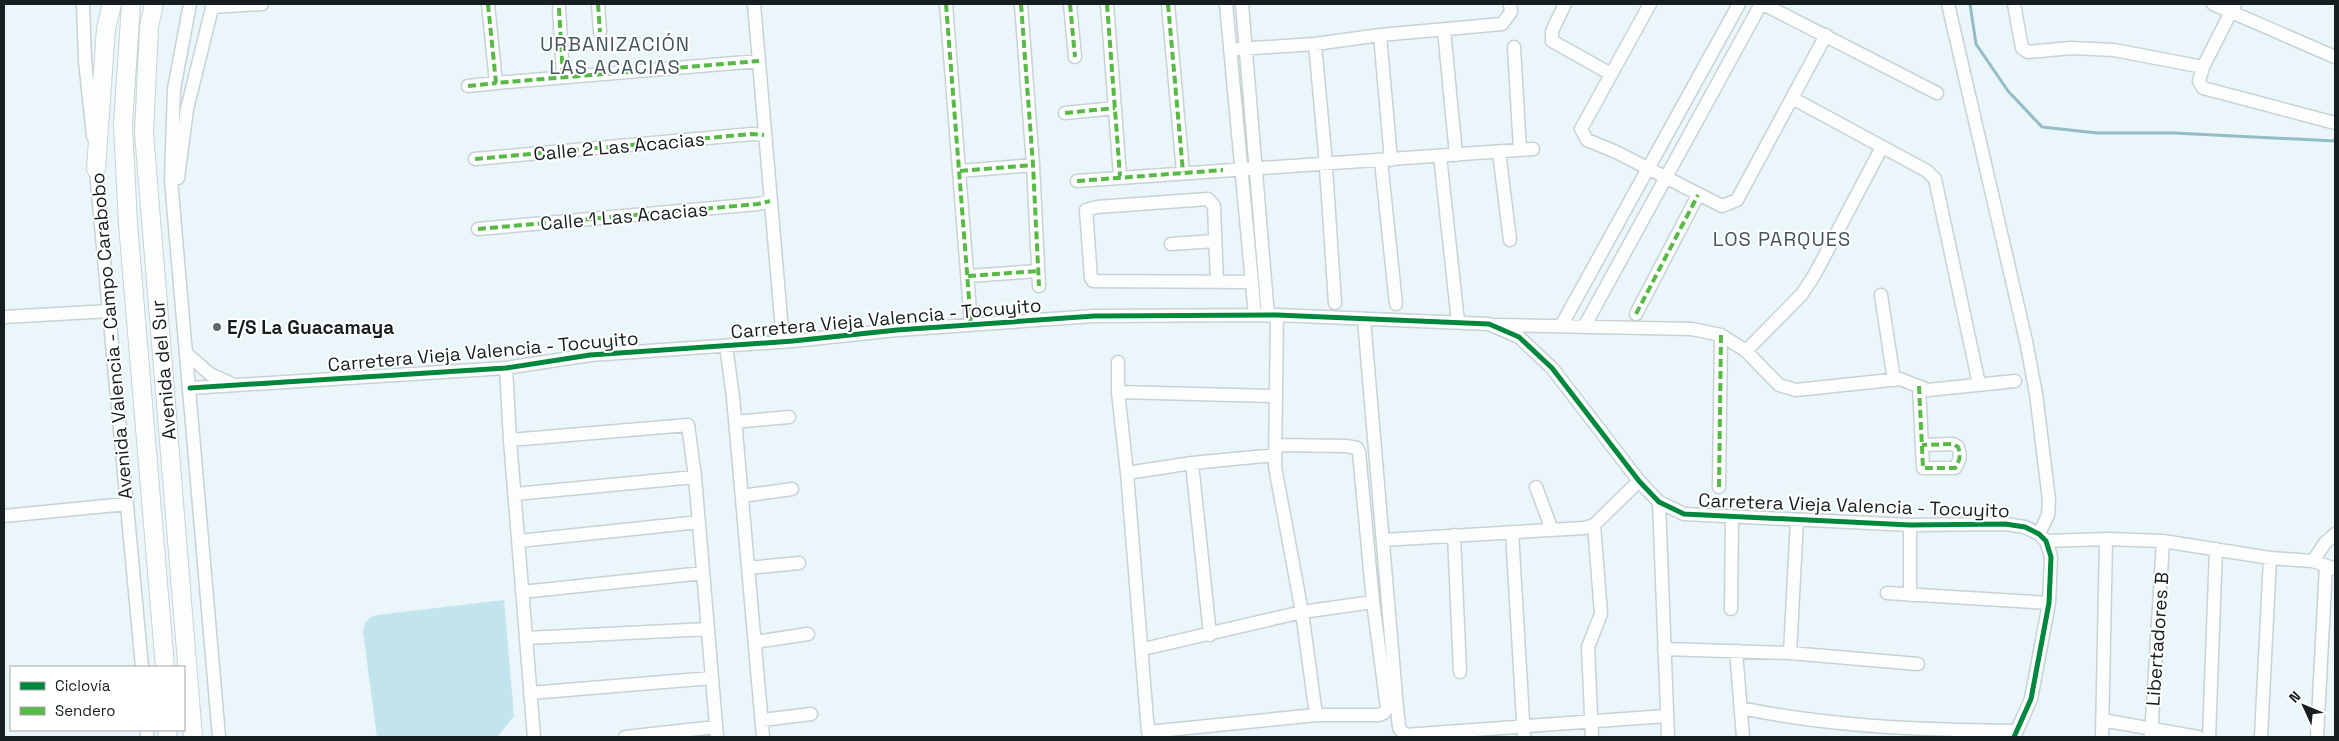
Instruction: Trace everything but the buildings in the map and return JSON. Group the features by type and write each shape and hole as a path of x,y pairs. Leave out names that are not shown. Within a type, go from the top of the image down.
{"highway":[{"path":"96,169 106,29 112,4"},
{"name":"Avenida del Sur","path":"131,4 123,124 128,224 164,666"},
{"name":"Avenida del Sur","path":"154,4 149,26 144,133 193,737"}],"street":[{"name":"Avenida Valencia - Campo Carabobo","path":"83,4 85,61 142,666"},
{"path":"190,4 174,89 171,180 219,737"},
{"path":"173,207 187,109 213,5 262,4"},
{"path":"488,4 496,83"},
{"path":"598,4 600,32"},
{"path":"754,4 783,342"},
{"path":"946,4 971,324"},
{"path":"1021,4 1033,165 1039,286"},
{"path":"1070,4 1075,57"},
{"path":"1108,4 1120,176"},
{"path":"1168,4 1183,172"},
{"path":"1226,4 1248,169 1273,315 1276,396 1275,467 1302,612 1316,715"},
{"path":"1242,4 1246,48 1248,169 1255,315"},
{"path":"1231,50 1315,44 1380,35 1502,24 1511,12 1510,4"},
{"path":"1565,4 1552,31 1552,41 1611,74"},
{"path":"1650,4 1581,129 1583,136 1587,140 1648,168 1722,206 1737,200 1826,35"},
{"path":"1561,326 1739,4"},
{"path":"1584,326 1762,4 1937,92"},
{"path":"1741,708 1873,732 1942,730 2015,734 2031,699 2048,603 2052,557 2042,537 2048,515 2049,500 2036,394 2010,271 1985,171 1948,4"},
{"path":"2014,4 2022,48 2028,52 2071,48 2114,50 2203,67"},
{"path":"2213,4 2234,8 2335,58"},
{"path":"559,8 563,78"},
{"path":"2234,8 2203,67 2199,81 2203,88 2335,123"},
{"path":"1444,30 1456,155"},
{"path":"1380,35 1396,304"},
{"path":"1315,44 1326,165 1335,303"},
{"path":"1514,47 1520,150"},
{"path":"468,86 759,61"},
{"path":"1792,98 1927,170 1935,179 1978,384"},
{"path":"1065,112 1115,108"},
{"name":"Calle 2 Las Acacias","path":"475,159 752,134 764,135"},
{"path":"1746,351 1802,294 1815,274 1882,146"},
{"path":"1077,180 1183,172 1326,165 1533,149"},
{"path":"1499,152 1510,240"},
{"path":"1440,156 1458,322"},
{"path":"960,171 1033,165"},
{"path":"1636,314 1698,195"},
{"path":"1217,282 1214,206 1208,199 1097,207 1086,210 1091,278 1093,281 1217,282 1252,282"},
{"name":"Calle 1 Las Acacias","path":"478,229 758,204 770,201"},
{"path":"1172,244 1215,241"},
{"path":"968,276 1038,270"},
{"path":"1881,295 1894,380"},
{"path":"4,317 110,311"},
{"name":"Carretera Vieja Valencia - Tocuyito","path":"190,388 506,368 590,355 783,342 971,324 1094,316 1273,315 1488,324 1520,337 1552,368 1639,481 1659,502 1684,514 1910,525 2005,524 2025,527 2042,537"},
{"path":"1364,320 1399,728 1405,734 1458,734 1524,731 1590,721 1666,716"},
{"path":"1488,324 1692,329 1721,335 1746,351 1779,385 1796,390 1900,379 1928,390 2015,380"},
{"path":"1719,487 1721,335"},
{"path":"726,346 736,422 762,737"},
{"path":"187,354 210,374 233,384"},
{"path":"1118,362 1118,392 1143,649 1148,735 1316,715 1378,715 1384,713 1386,708 1373,602 1359,452 1357,448 1346,446 1276,450 1127,473"},
{"path":"506,368 514,494 534,737"},
{"path":"1919,386 1922,445"},
{"path":"1118,392 1276,396"},
{"path":"736,422 789,417"},
{"path":"510,440 688,425 695,477 716,732 625,737"},
{"path":"1192,463 1210,635"},
{"path":"514,494 695,477"},
{"path":"1383,540 1584,528 1594,524 1639,481"},
{"path":"1536,487 1552,530"},
{"path":"742,496 792,489"},
{"path":"1659,502 1668,737"},
{"path":"4,516 126,504"},
{"path":"1730,609 1732,517"},
{"path":"1790,653 1797,520"},
{"path":"519,541 699,522"},
{"path":"1592,737 1588,647 1601,614 1594,524"},
{"path":"1910,525 1910,595"},
{"path":"1512,532 1524,731"},
{"path":"2313,561 2325,543 2335,534"},
{"path":"1454,535 1460,672"},
{"path":"2042,537 2163,541 2270,558 2313,561 2330,568 2317,737"},
{"path":"2102,737 2106,539"},
{"name":"Libertadores B","path":"2151,733 2163,541"},
{"path":"2209,737 2216,549"},
{"path":"2261,737 2270,558"},
{"path":"748,568 799,563"},
{"path":"522,592 703,573"},
{"path":"1887,593 2048,603"},
{"path":"1143,649 1210,635 1302,612 1373,602"},
{"path":"527,638 708,629"},
{"path":"755,642 808,634"},
{"path":"1664,649 1790,653 1918,664"},
{"path":"1736,651 1743,737"},
{"path":"530,694 712,678"},
{"path":"762,720 811,714"},
{"path":"2102,720 2151,733 2198,737"}],"shaded area":[{"path":"504,600 514,716 497,737 377,737 363,632 367,621 377,615"}],"waterway":[{"path":"1970,4 1976,44 2008,91 2042,127 2097,133 2174,133 2335,141"}],"marked path":[{"path":"488,4 496,83 759,61"},
{"path":"598,4 600,32"},
{"path":"946,4 971,324"},
{"path":"1021,4 1033,165 1039,286"},
{"path":"1070,4 1075,57"},
{"path":"1107,4 1120,176"},
{"path":"1168,4 1183,172"},
{"path":"559,8 563,77"},
{"path":"468,86 496,83"},
{"path":"1065,113 1115,108"},
{"path":"475,159 752,134 764,135"},
{"path":"960,171 1033,165"},
{"path":"1077,181 1223,170"},
{"path":"1636,314 1698,195"},
{"path":"478,229 758,204 770,201"},
{"path":"968,276 1038,271"},
{"path":"1719,487 1721,335"},
{"path":"1919,386 1923,468 1955,468 1958,463 1960,453 1958,447 1953,444 1922,445"}],"cycle path":[{"path":"190,388 506,368 590,355 793,341 897,330 1094,316 1277,315 1489,324 1519,337 1552,368 1639,481 1659,502 1684,514 1910,525 2005,524 2025,527 2039,534 2046,541 2051,557 2049,603 2031,699 2014,737"}],"place":[{"name":"E/S La Guacamaya","path":"217,327"}],"district":[{"name":"URBANIZACIÓN LAS ACACIAS","path":"615,56"},
{"name":"LOS PARQUES","path":"1782,239"}]}
